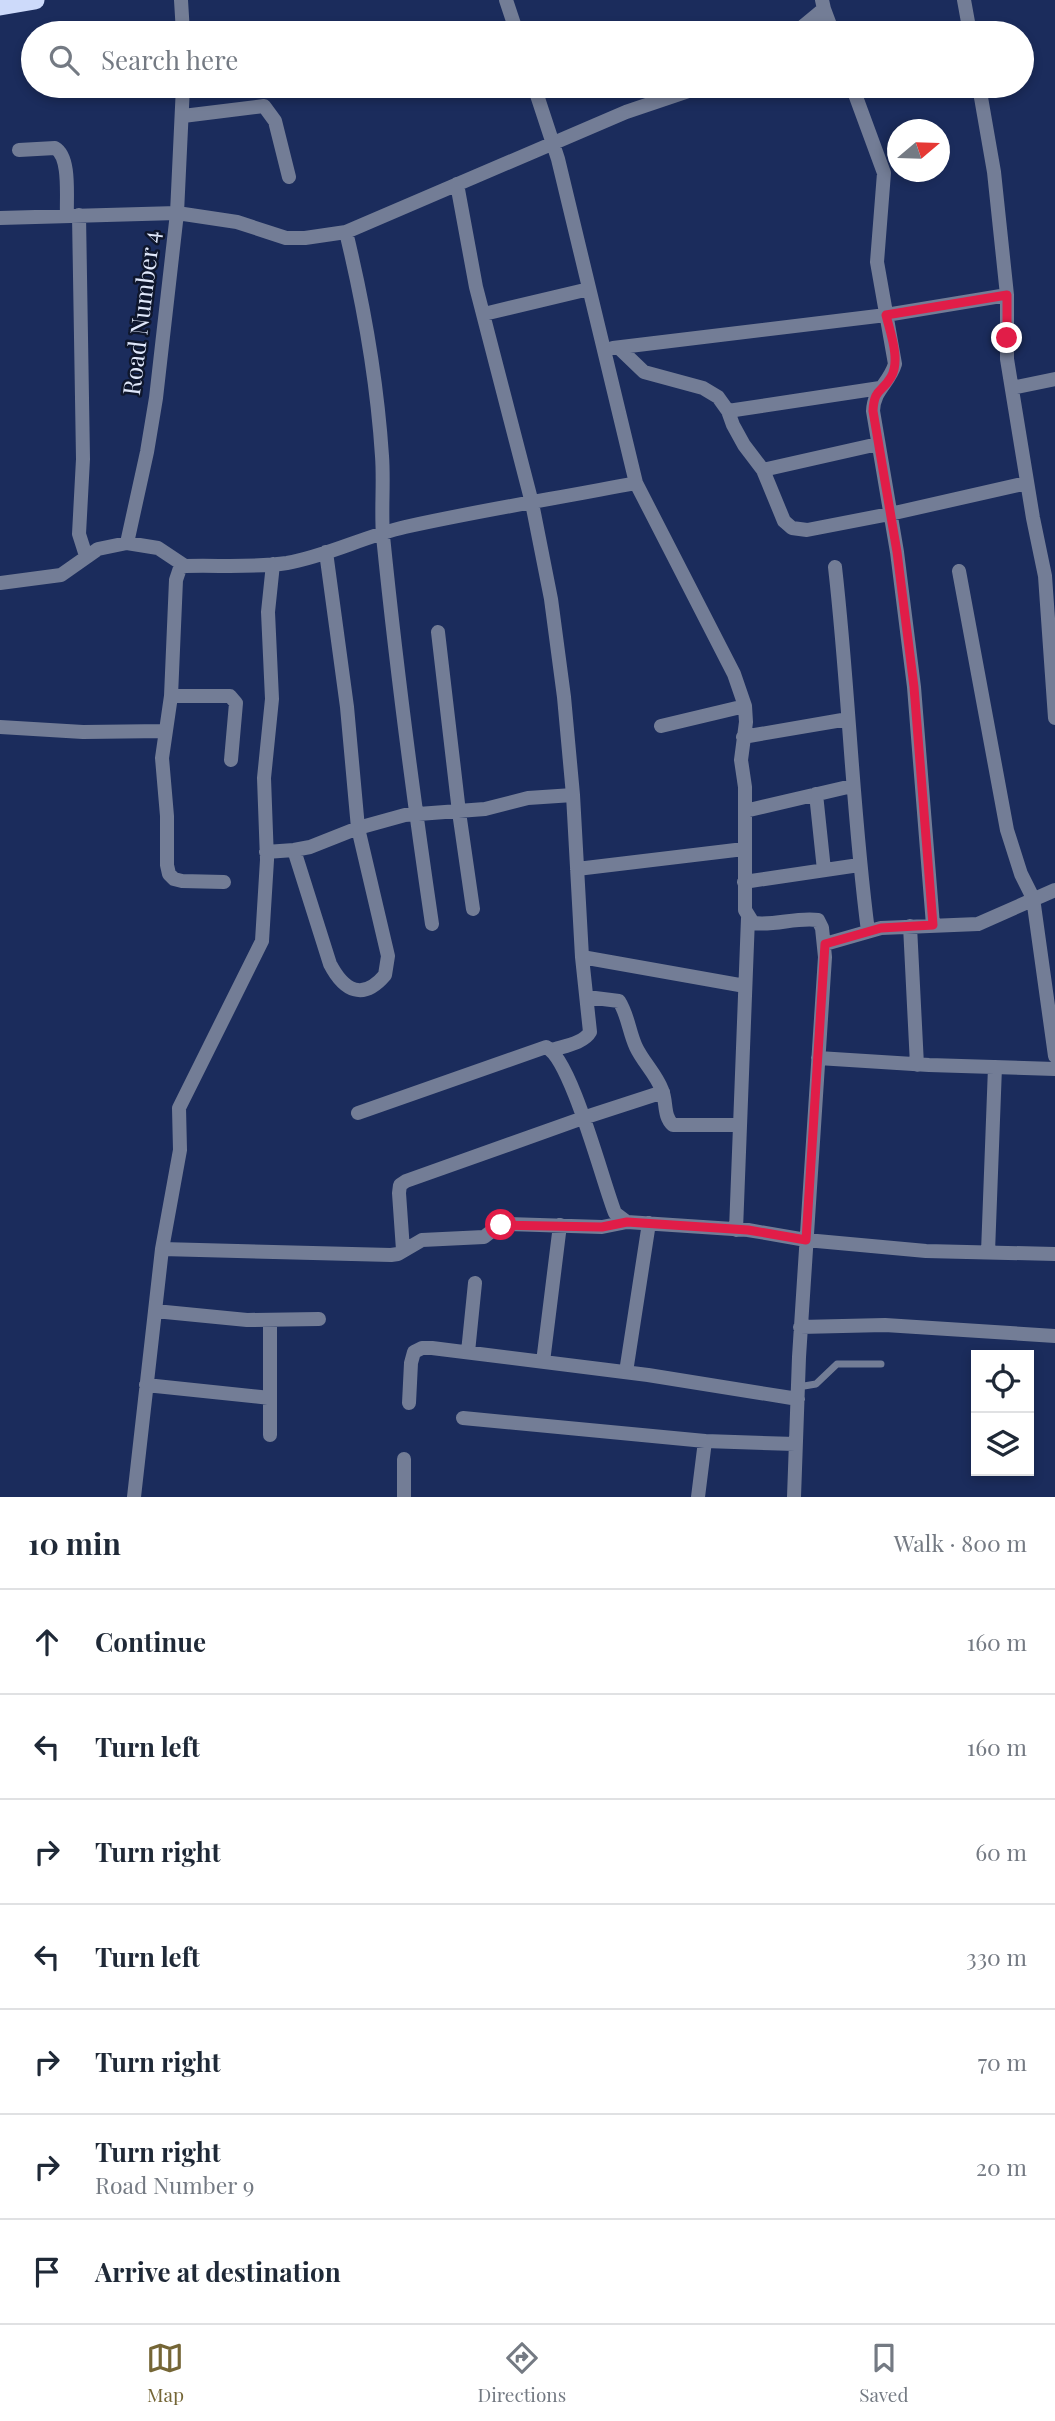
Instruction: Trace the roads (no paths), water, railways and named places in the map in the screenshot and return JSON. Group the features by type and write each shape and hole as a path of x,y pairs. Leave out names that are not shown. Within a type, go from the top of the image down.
{"highway":[{"path":"0,6 35,0"}],"street":[{"path":"181,0 182,21"},
{"path":"506,0 513,21"},
{"path":"964,0 968,21"},
{"path":"807,21 823,5"},
{"name":"Road Number 4","path":"127,543 156,398 177,213 183,98"},
{"path":"538,98 553,145 636,483 734,674 745,706 746,722 741,760 745,811 745,910 748,918 736,1230"},
{"path":"0,218 177,213 237,222 286,238 305,239 346,232 626,113 669,98"},
{"path":"856,98 884,173 877,262 895,364 891,377 880,388 874,400 873,411 914,687 933,925"},
{"path":"981,98 994,172 1007,295 1007,359 1045,576 1055,718"},
{"path":"183,117 264,106 275,121 289,177"},
{"path":"19,150 55,148 60,150 65,162 73,215 83,459 79,534 86,556"},
{"path":"457,184 484,314 532,503 551,598 564,697 573,795 582,957 590,1025 588,1037 552,1050"},
{"path":"346,232 363,303 377,398 383,460 383,532 416,814 432,924"},
{"path":"484,314 589,289"},
{"path":"603,350 886,315 1007,295"},
{"path":"620,348 644,372 702,388 718,397 763,470 781,517 792,528 807,530 1027,483"},
{"path":"1012,388 1055,379"},
{"path":"728,411 880,388"},
{"path":"763,470 878,444"},
{"path":"0,583 61,575 97,550 127,543 159,548 185,566 273,564 310,557 383,532 477,510 532,503 636,483"},
{"path":"294,850 335,974 343,985 352,989 360,991 370,988 385,975 388,956 358,828 326,552"},
{"path":"134,1497 162,1249 180,1150 179,1108 262,940 266,904 264,778 272,671 268,612 273,564"},
{"path":"185,566 178,572 176,580 171,696 161,771 167,816 169,874 182,881 225,882"},
{"path":"835,567 852,786 867,931"},
{"path":"959,571 1007,830 1021,874 1033,898 1055,1056"},
{"path":"438,632 458,812 473,909"},
{"path":"171,696 234,698 236,703 231,760"},
{"path":"661,726 745,706"},
{"path":"743,737 848,719"},
{"path":"0,727 83,732 165,731"},
{"path":"745,811 852,786"},
{"path":"816,794 824,870"},
{"path":"266,852 294,850 358,828 416,814 499,807 539,796 573,795"},
{"path":"577,869 744,849"},
{"path":"744,882 859,865"},
{"path":"825,944 867,931 910,926 978,924 1055,890"},
{"path":"748,918 753,923 762,925 805,918 818,920 825,944 800,1327 794,1497"},
{"path":"910,926 917,1065"},
{"path":"582,957 745,986"},
{"path":"587,997 619,1001 637,1050 663,1092 668,1120 673,1125 740,1125"},
{"path":"358,1113 546,1047 552,1050 578,1103 615,1213 627,1222"},
{"path":"818,1058 917,1065 1055,1069"},
{"path":"988,1252 995,1067"},
{"path":"403,1250 399,1193 400,1185 406,1181 663,1092"},
{"path":"162,1249 391,1255 398,1254 422,1240 484,1237 497,1227 507,1224 602,1227 627,1222 736,1230 806,1240 926,1251 1055,1254"},
{"path":"626,1373 649,1223"},
{"path":"543,1362 560,1225"},
{"path":"468,1352 475,1283"},
{"path":"155,1311 206,1317 319,1320"},
{"path":"270,1320 270,1435"},
{"path":"800,1327 884,1325 1055,1336"},
{"path":"409,1403 411,1363 414,1352 422,1348 798,1393"},
{"path":"146,1385 270,1398"},
{"path":"463,1419 705,1441 795,1444"},
{"path":"698,1497 705,1441"},
{"path":"404,1459 407,1497"}],"lane":[{"path":"798,1393 816,1384 837,1364 881,1364"}]}
